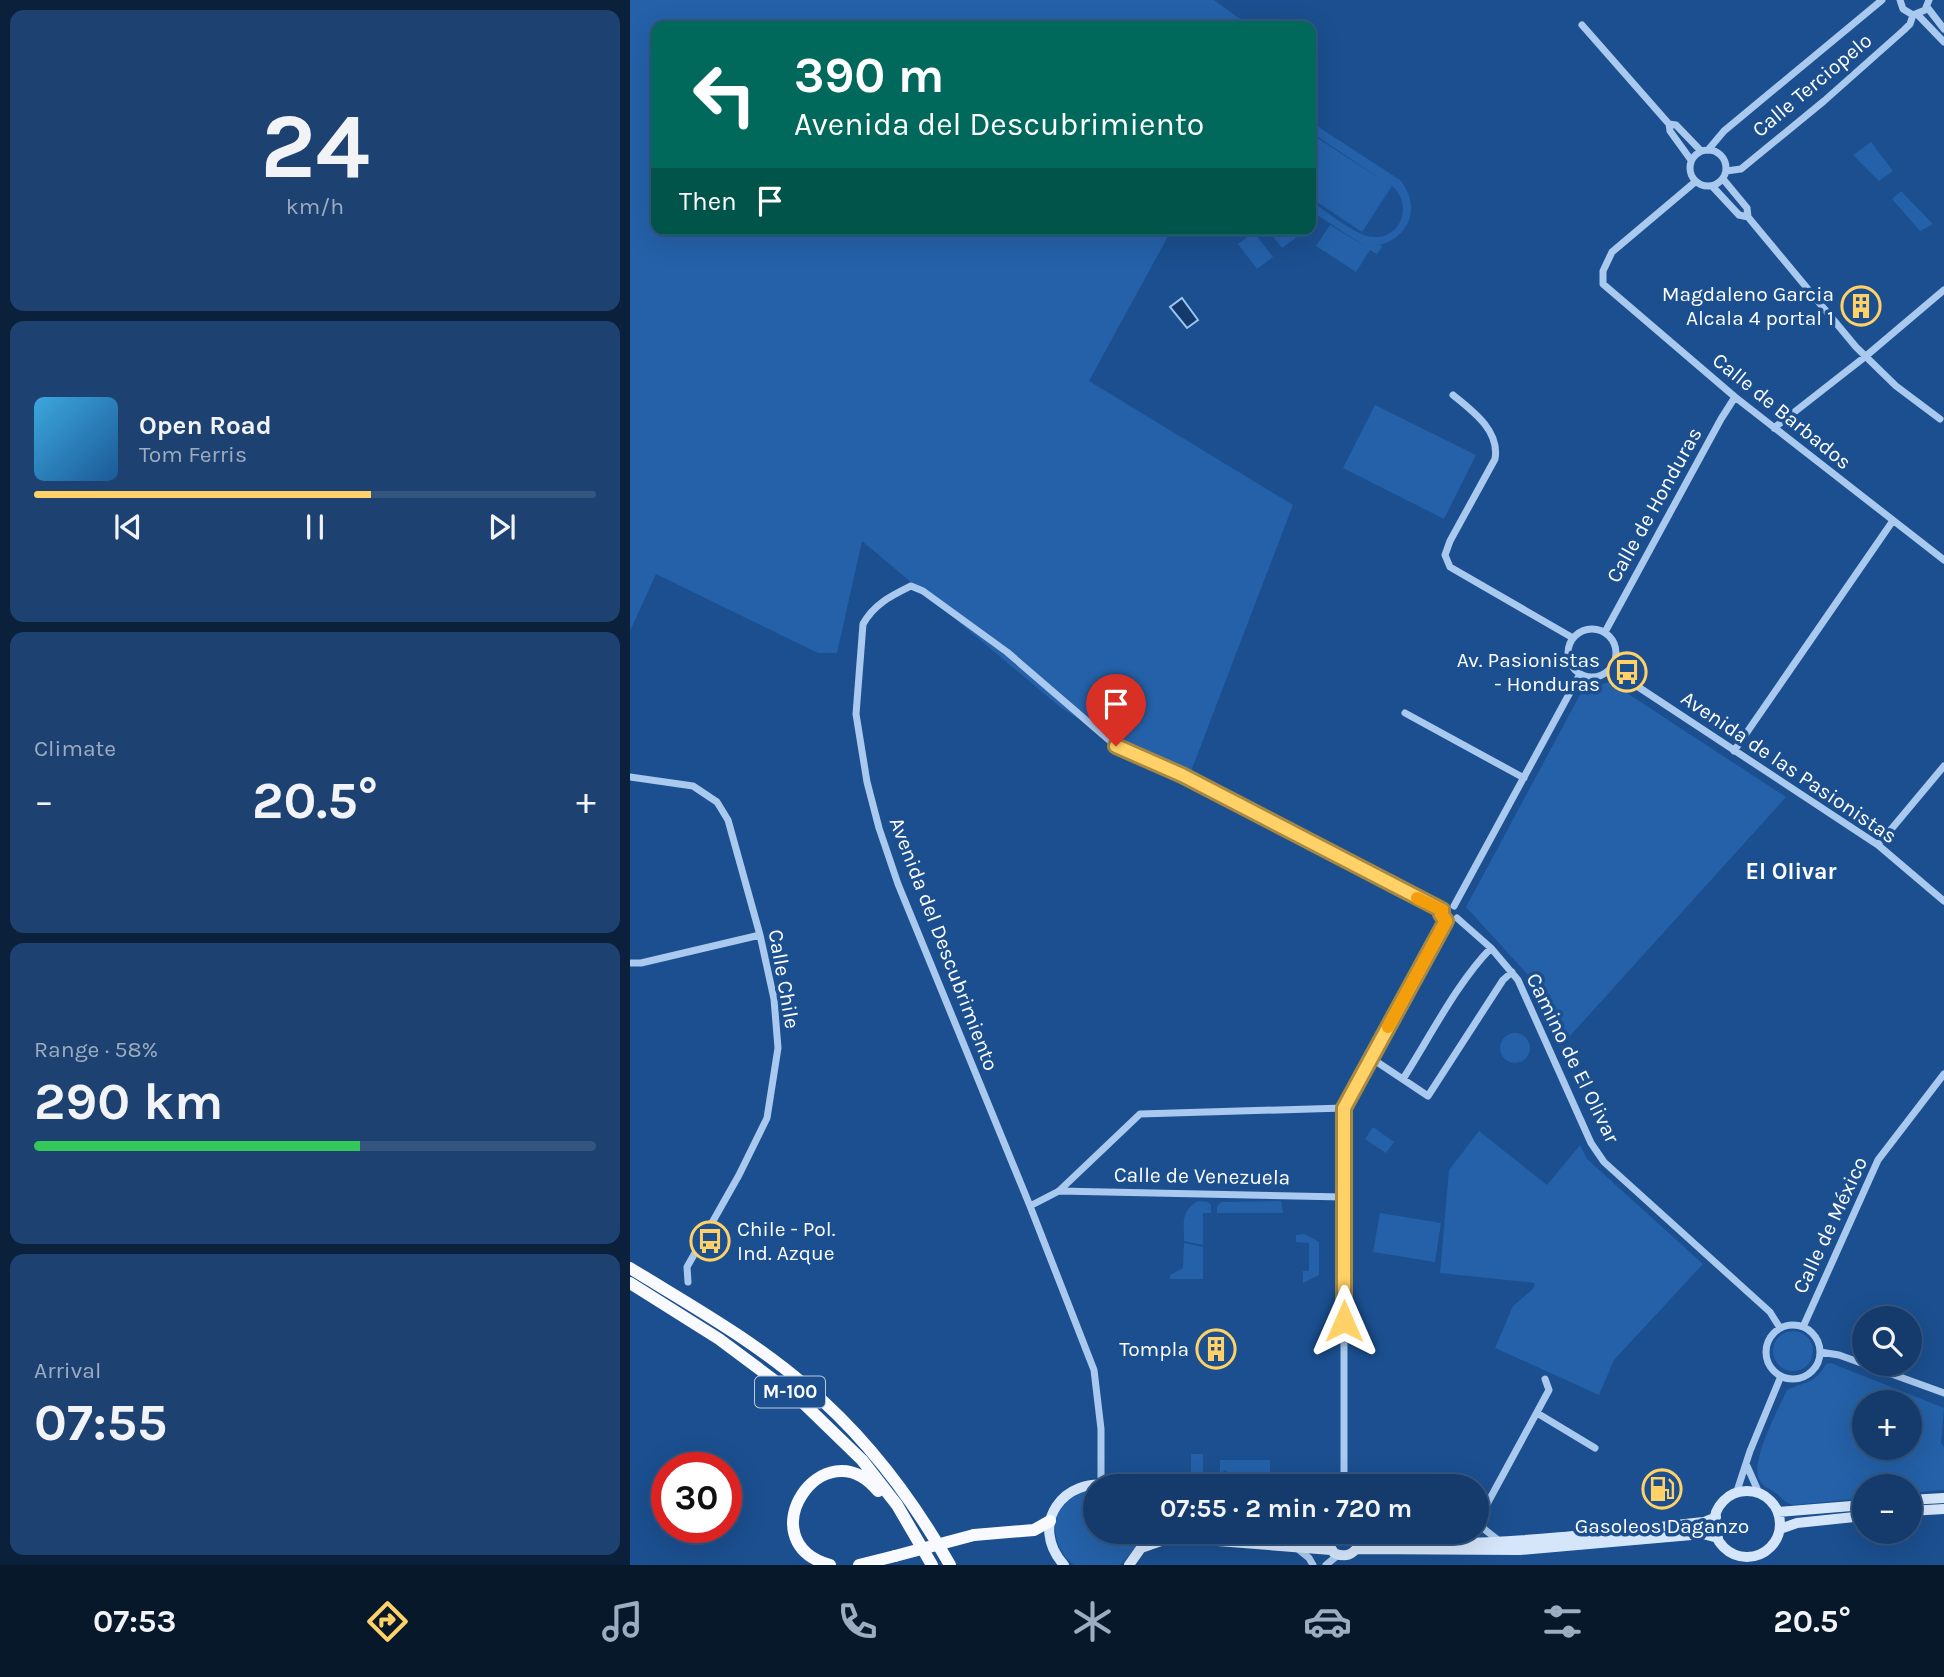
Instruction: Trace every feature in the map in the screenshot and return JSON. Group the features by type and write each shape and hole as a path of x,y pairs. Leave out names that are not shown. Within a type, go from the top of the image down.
{"highway":[{"name":"M-100","path":"630,1268 746,1341 807,1386 833,1410 873,1452 906,1493 950,1565"},
{"name":"M-100","path":"630,1283 719,1339 798,1398 862,1460 897,1504 932,1565"},
{"path":"630,1293 685,1324 719,1339"},
{"path":"830,1565 808,1554 799,1542 794,1529 793,1514 798,1498 810,1482 828,1473 850,1473 871,1483 916,1538"},
{"path":"859,1565 974,1535 1034,1530 1050,1521"}],"main road":[{"path":"1064,1565 1052,1547 1050,1521 1062,1498 1083,1485"},
{"path":"1759,1493 1773,1504 1778,1512 1780,1529 1776,1541 1758,1555 1746,1557 1735,1554 1725,1548 1718,1538 1716,1517 1723,1503 1736,1494 1759,1493"},
{"path":"1922,1499 1944,1498"},
{"path":"1778,1512 1852,1506"},
{"path":"1922,1510 1944,1508"},
{"path":"1489,1541 1704,1522 1716,1517"},
{"path":"1780,1529 1797,1524 1852,1517"},
{"path":"1141,1548 1164,1539 1179,1538 1350,1554 1357,1549 1520,1550 1703,1534 1718,1538"},
{"path":"1129,1565 1142,1544"},
{"path":"1329,1544 1335,1552"},
{"path":"1357,1544 1357,1549"}],"street":[{"name":"Calle Terciopelo","path":"1705,151 1724,131 1882,0"},
{"path":"1900,0 1903,9 1915,15 1944,43"},
{"name":"Calle Terciopelo","path":"1726,171 1741,169 1824,101 1904,30 1928,4"},
{"path":"1928,4 1944,29"},
{"path":"1582,25 1669,124 1670,131 1691,160"},
{"path":"1669,124 1676,125 1705,151 1720,155 1725,162 1723,179 1712,187"},
{"path":"1705,151 1691,160 1689,170 1695,182 1712,187 1739,215 1748,217"},
{"path":"1723,179 1746,208 1748,217 1866,356 1896,386 1940,419"},
{"name":"Calle de Barbados","path":"1695,182 1612,252 1603,271 1603,284 1735,397 1944,561"},
{"path":"1774,428 1944,290"},
{"path":"1453,395 1491,431 1497,445 1495,459 1445,555 1450,568 1573,638"},
{"name":"Calle de Honduras","path":"1605,632 1735,397"},
{"path":"1734,751 1892,522"},
{"name":"Avenida del Descubrimiento","path":"1101,1474 1101,1429 1094,1370 1031,1206 898,884 867,782 856,714 863,624 870,612 887,598 911,586 923,591 1007,652 1116,746 1182,775 1442,910"},
{"path":"1591,628 1605,632 1615,642 1615,663 1611,669 1596,677 1580,674 1569,662 1568,653 1573,638 1591,628"},
{"name":"Avenida de las Pasionistas","path":"1611,669 1878,845 1944,901"},
{"path":"1454,906 1580,674"},
{"path":"1405,713 1524,778"},
{"path":"1878,845 1944,766"},
{"name":"Calle Chile","path":"630,777 693,786 717,802 728,820 760,935 774,999 778,1048 767,1118 739,1175 687,1267 688,1282"},
{"path":"1446,921 1441,914 1442,910 1445,906 1454,906"},
{"path":"1446,921 1457,918 1459,914 1454,906"},
{"name":"Camino de El Olivar","path":"1457,918 1490,948 1518,980 1591,1143 1604,1162 1770,1312 1780,1328"},
{"path":"1344,1474 1344,1108 1446,921"},
{"path":"630,963 641,963 760,935"},
{"path":"1403,1079 1490,948"},
{"path":"1371,1058 1428,1096 1503,979 1512,972"},
{"name":"Calle de México","path":"1803,1326 1878,1160 1944,1074"},
{"path":"1031,1206 1059,1191 1140,1114 1344,1108"},
{"name":"Calle de Venezuela","path":"1059,1191 1344,1197"},
{"path":"1789,1325 1803,1326 1815,1336 1820,1352 1814,1368 1807,1374 1790,1379 1781,1376 1769,1365 1765,1350 1767,1341 1780,1328 1789,1325"},
{"path":"1820,1352 1839,1355 1944,1393"},
{"path":"1736,1494 1750,1451 1781,1376"},
{"path":"1489,1499 1549,1390 1545,1379"},
{"path":"1537,1413 1595,1448"},
{"path":"1746,1465 1759,1493"},
{"path":"1489,1534 1499,1541"},
{"path":"1298,1548 1313,1565"},
{"path":"1326,1565 1335,1552"}],"shaded area":[{"path":"630,0 1214,0 1243,21 651,21 651,235 1169,235 1089,381 1293,505 1185,787 1060,707 862,541 837,653 818,653 656,574 630,631"},
{"path":"1316,125 1400,180 1410,199 1410,218 1405,227 1391,241 1380,245 1382,247 1377,254 1370,250 1356,272 1316,246 1330,225 1368,248 1316,214 1316,204 1350,228 1373,237 1383,236 1397,226 1403,211 1402,202 1392,186 1362,232 1316,201 1316,137 1382,180 1316,135"},
{"path":"1871,142 1893,171 1879,181 1853,155"},
{"path":"1901,191 1933,224 1920,231 1892,199"},
{"path":"1250,235 1256,235 1273,257 1257,269 1238,244"},
{"path":"1272,235 1294,235 1296,238 1282,248"},
{"path":"1182,298 1198,320 1187,328 1170,307"},
{"path":"1375,405 1476,455 1444,519 1343,468"},
{"path":"1610,682 1786,797 1560,1047 1528,975 1466,907 1583,689"},
{"path":"1515,1033 1521,1034 1529,1042 1529,1054 1521,1062 1515,1063 1509,1062 1501,1054 1500,1048 1501,1042 1509,1034"},
{"path":"1373,1127 1394,1142 1386,1153 1365,1139"},
{"path":"1479,1131 1547,1185 1580,1145 1587,1159 1703,1264 1614,1360 1599,1395 1495,1348 1513,1306 1533,1289 1535,1283 1440,1273 1449,1170"},
{"path":"1198,1201 1211,1205 1211,1213 1203,1213 1203,1245 1184,1241 1186,1213"},
{"path":"1281,1201 1283,1213 1217,1213 1217,1206 1221,1202"},
{"path":"1380,1213 1441,1223 1435,1262 1373,1252"},
{"path":"1305,1234 1319,1242 1319,1275 1303,1283 1303,1271 1309,1271 1309,1243 1296,1242 1296,1235"},
{"path":"1184,1243 1203,1247 1203,1279 1170,1279 1170,1275 1183,1268"},
{"path":"1793,1331 1801,1332 1807,1337 1812,1343 1812,1359 1807,1365 1801,1370 1793,1371 1785,1370 1779,1365 1774,1359 1773,1351 1774,1343 1779,1337 1785,1332"},
{"path":"1831,1363 1852,1371 1852,1376 1864,1376 1899,1390 1852,1390 1852,1460 1922,1460 1922,1399 1944,1408 1941,1443 1944,1447 1944,1490 1922,1492 1922,1474 1852,1474 1852,1499 1794,1505 1762,1484 1757,1471 1758,1460 1787,1390 1809,1382 1826,1364"},
{"path":"1191,1454 1203,1454 1203,1474 1191,1472"},
{"path":"1220,1460 1270,1460 1270,1473 1229,1473 1225,1470 1220,1474"},
{"path":"1083,1492 1083,1544 1136,1544 1120,1565 1074,1565 1060,1549 1055,1530 1056,1520 1065,1502"}],"slow traffic":[{"path":"1388,1027 1446,921 1442,918 1442,910 1417,898"}],"place":[{"name":"Magdaleno Garcia Alcala 4 portal 1","path":"1861,306"},
{"name":"Av. Pasionistas - Honduras","path":"1627,672"},
{"name":"Chile - Pol. Ind. Azque","path":"710,1241"},
{"name":"Tompla","path":"1216,1349"},
{"name":"Gasoleos Daganzo","path":"1662,1489"}],"district":[{"name":"El Olivar","path":"1791,871"}],"route":[{"path":"1116,746 1182,775 1442,910 1442,918 1446,921 1344,1108 1344,1321"}]}
